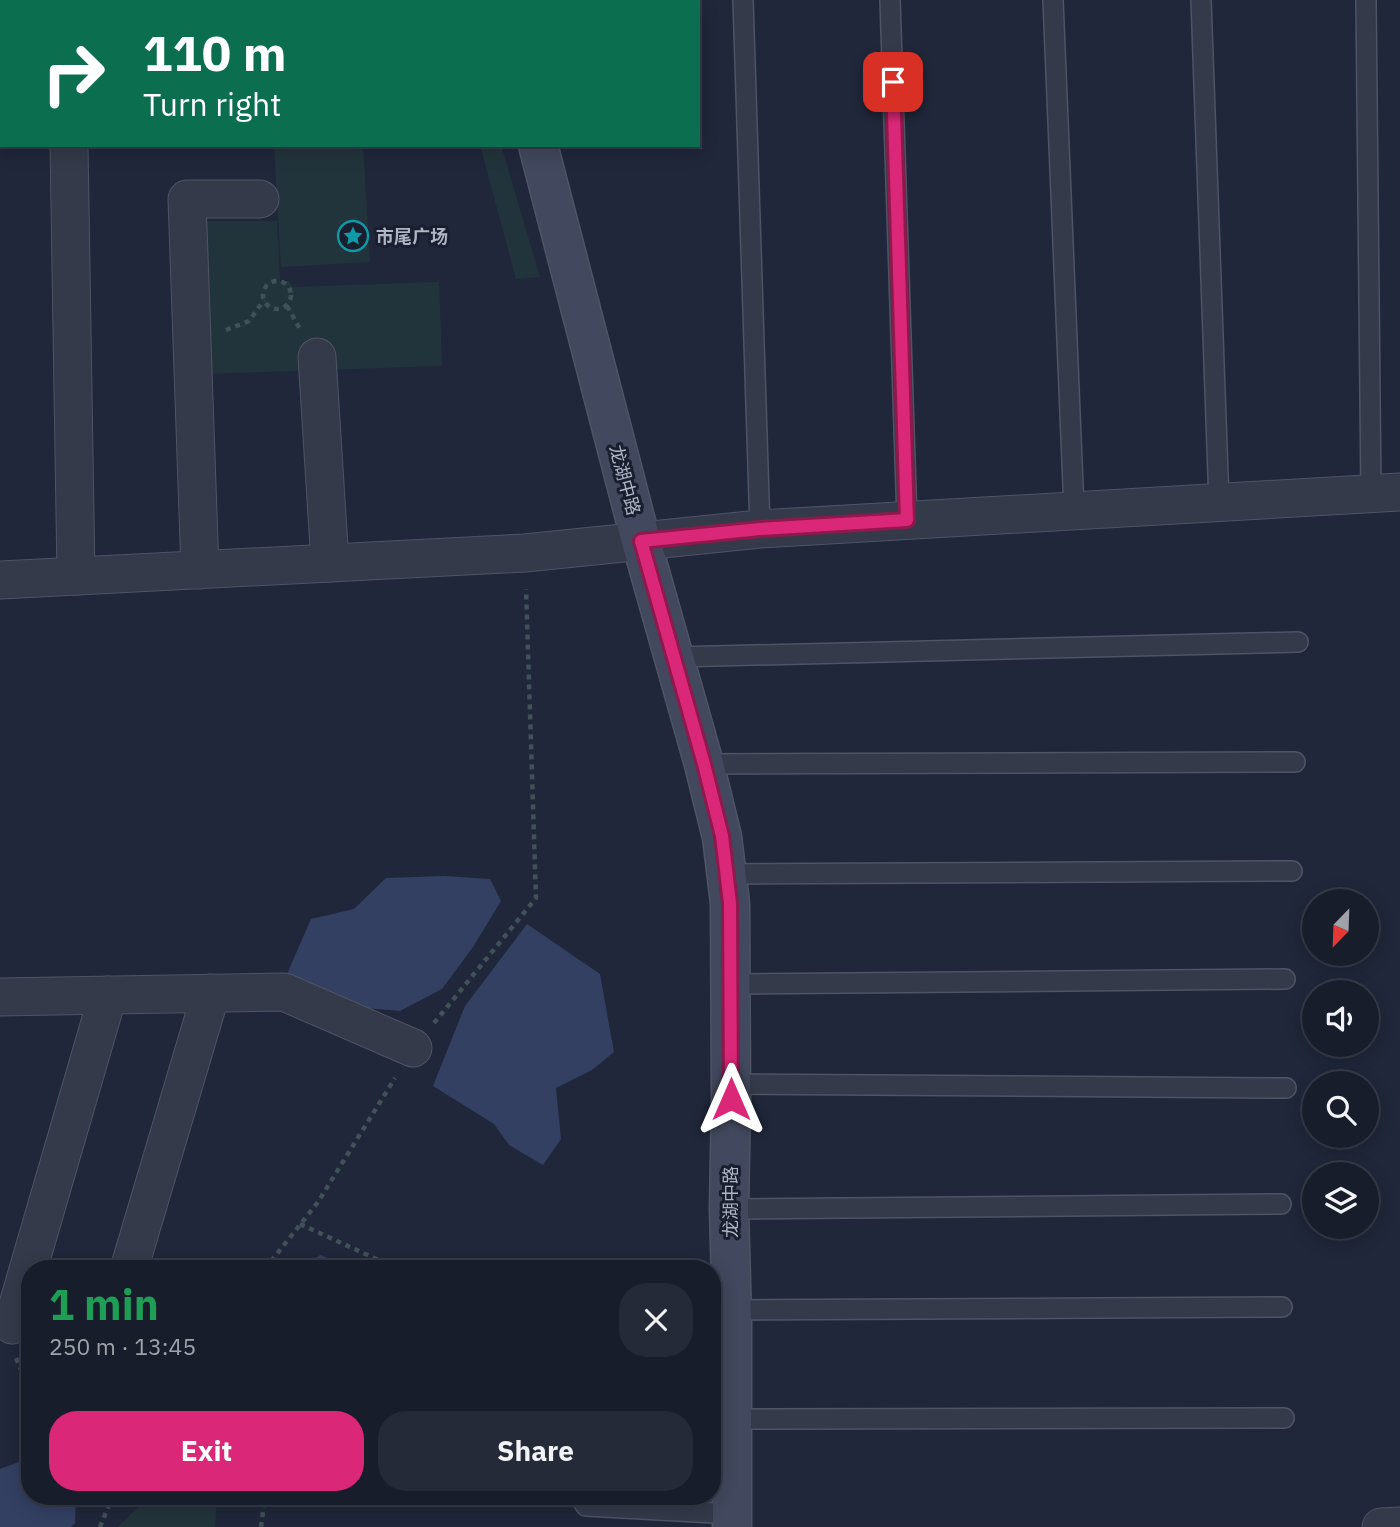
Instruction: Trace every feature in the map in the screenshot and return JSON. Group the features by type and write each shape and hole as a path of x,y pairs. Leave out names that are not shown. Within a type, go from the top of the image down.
{"street":[{"path":"69,147 76,576"},
{"name":"龙湖中路","path":"539,147 641,541 722,836 730,903 732,1521"},
{"path":"200,570 187,199 260,199"},
{"path":"317,357 330,563"},
{"path":"0,580 525,553 760,529 1386,493"},
{"path":"0,997 284,992 413,1048"},
{"path":"132,1260 211,993"},
{"path":"33,1260 108,995"},
{"path":"14,1326 21,1301"},
{"path":"1381,1527 1400,1526"}],"lane":[{"path":"743,0 760,529"},
{"path":"890,0 907,520"},
{"path":"1053,0 1074,510"},
{"path":"1201,0 1219,503"},
{"path":"1366,0 1386,493"},
{"path":"674,657 1298,642"},
{"path":"704,764 1295,762"},
{"path":"726,874 1292,871"},
{"path":"730,984 1285,979"},
{"path":"731,1084 1286,1087"},
{"path":"729,1209 1281,1204"},
{"path":"732,1310 1282,1307"},
{"path":"732,1419 1284,1418"},
{"path":"585,1505 732,1521"}],"path":[{"path":"192,318 222,332 249,321 264,299 265,287 272,281 285,282 291,290 288,304 280,309 271,307 264,299"},
{"path":"272,1260 318,1202 413,1048 536,898 525,553"},
{"path":"300,1224 378,1260"},
{"path":"100,1527 108,1505"},
{"path":"261,1527 264,1505"}],"shaded area":[{"path":"274,147 363,147 370,262 281,267"},
{"path":"481,147 502,147 540,277 516,279"},
{"path":"195,221 277,221 280,281 289,281 293,287 439,282 442,366 202,374"},
{"path":"140,1505 216,1505 215,1527 118,1527"}],"water":[{"path":"444,876 490,879 501,901 473,947 442,989 400,1011 343,1006 287,974 311,919 354,909 386,878"},
{"path":"527,924 600,974 614,1052 592,1070 556,1088 561,1139 543,1165 509,1145 494,1124 433,1086 465,1006"},
{"path":"320,1255 332,1260 314,1260"},
{"path":"21,1461 21,1505 76,1505 75,1523 71,1527 0,1527 0,1469"}],"place":[{"name":"市尾广场","path":"353,236"}],"route":[{"path":"731,1099 730,903 722,836 641,541 760,529 907,520 893,82"}]}
